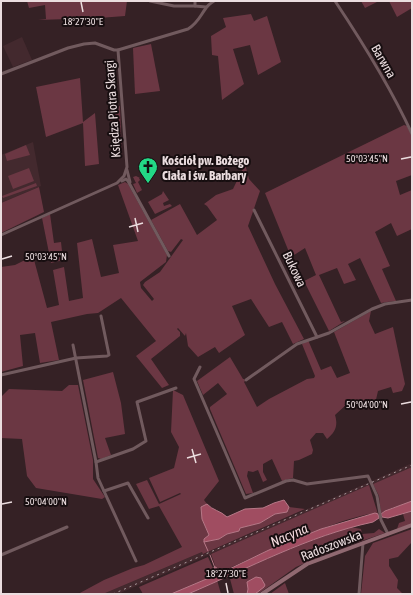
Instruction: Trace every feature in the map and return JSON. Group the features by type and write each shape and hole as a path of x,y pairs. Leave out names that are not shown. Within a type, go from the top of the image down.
{"street":[{"path":"150,1 174,6 206,7"},
{"path":"195,1 195,6"},
{"path":"1,74 68,48 84,44 95,43 118,50 188,29 199,20 206,7 214,1"},
{"name":"Barwna","path":"335,1 378,72 412,134"},
{"name":"Księdza Piotra Skargi","path":"118,50 127,167 132,187 169,256"},
{"name":"Księdza Piotra Skargi","path":"117,184 124,176 127,167"},
{"path":"1,235 126,179 132,187"},
{"name":"Bukowa","path":"254,210 317,337"},
{"path":"246,380 290,348 329,333 372,309 385,304 412,300"},
{"path":"1,375 76,358 109,355 101,316"},
{"path":"73,346 98,478 136,561"},
{"path":"200,367 194,379 245,498 286,481 293,480 307,484 368,476 377,496 381,520 388,534"},
{"path":"96,462 133,449 146,441 137,402 176,388"},
{"path":"104,491 128,483 148,518"},
{"name":"Radoszowska","path":"262,594 307,564 412,525"},
{"path":"1,555 66,527"},
{"path":"360,594 363,543"}],"shaded area":[{"path":"27,1 127,1 125,16 38,20 46,19 45,5 29,8"},
{"path":"361,1 379,1 365,8"},
{"path":"389,1 412,1 412,8 397,17"},
{"path":"251,14 254,21 267,16 281,62 258,75 250,45 233,49 244,84 222,100 218,56 212,55 211,36 226,27 223,18"},
{"path":"22,37 32,60 13,67 3,46"},
{"path":"151,44 160,91 135,94 133,48"},
{"path":"80,78 83,122 95,113 99,164 85,166 83,123 46,137 36,87"},
{"path":"120,106 122,157 114,158 109,109"},
{"path":"404,125 407,126 412,137 412,175 396,181 400,195 412,190 412,229 397,236 391,223 375,232 390,266 382,269 396,301 381,303 360,258 348,264 356,280 344,284 337,268 319,275 341,322 345,321 329,331 304,281 316,275 305,248 291,257 265,193"},
{"path":"33,142 41,186 1,203 1,155"},
{"path":"26,145 30,155 7,161 5,154"},
{"path":"245,164 249,179 260,191 248,226 275,284 304,339 293,344 282,322 269,327 251,299 232,306 245,335 219,353 215,347 198,357 188,346 186,333 185,336 178,328 177,329 180,332 180,336 151,359 169,385 162,388 136,356 156,341 121,298 98,313 51,322 59,360 40,363 35,333 20,335 23,366 1,372 1,267 15,265 33,256 47,308 59,305 53,270 64,267 69,301 83,298 77,243 92,239 101,277 119,273 113,245 138,241 118,185 125,182 128,184 167,255 166,262 140,282 141,288 152,301 154,299 143,285 160,272 183,240 181,239 171,252 168,251 151,220 180,204 197,235 217,220 204,204 216,195 233,189"},
{"path":"29,168 34,181 13,189 8,176"},
{"path":"136,176 140,178 138,182 142,190 137,193 133,184 136,183 133,177"},
{"path":"36,183 37,186 3,198 2,196"},
{"path":"39,187 44,212 1,233 1,203"},
{"path":"163,191 169,200 163,203 164,206 170,204 172,206 155,214 148,202 162,194"},
{"path":"50,214 54,243 61,242 63,260 51,263 42,218"},
{"path":"371,311 369,321 375,334 393,327 405,384 402,391 393,393 391,387 378,391 375,404 368,409 347,404 335,415 336,428 332,434 327,439 323,433 316,433 310,440 313,450 312,454 294,461 293,478 282,481 272,459 263,464 263,472 267,480 263,482 258,470 253,472 248,471 247,476 253,493 246,494 210,409 210,407 227,394 218,383 203,395 197,381 230,357 244,379 244,382 257,407 307,379 314,378 315,376 302,344 308,340 321,370 331,366 337,378 350,373 334,332"},
{"path":"113,372 121,403 125,434 105,438 111,455 101,459 98,458 83,380"},
{"path":"69,385 78,385 93,460 93,479 105,497 102,499 36,488 27,476 22,439 1,438 1,397 9,389 62,391"},
{"path":"173,390 183,395 219,481 204,500 207,504 202,519 209,535 205,541 219,539 227,534 239,531 240,528 260,523 275,514 287,512 289,507 305,509 203,554 202,552 103,594 78,594 104,580 144,565 182,547 159,506 149,509 136,484 147,480 159,504 181,494 180,493 160,502 149,478 174,468 179,447 171,432"},
{"path":"412,463 412,467 373,484 372,481"},
{"path":"412,467 412,501 388,509 381,514 379,496 373,484"},
{"path":"367,483 369,485 354,492 118,594 103,594 202,552 204,554"},
{"path":"369,485 378,514 366,515 325,528 273,548 218,574 211,554"},
{"path":"284,500 289,507 287,512 275,514 260,523 240,528 239,531 227,534 219,539 204,542 204,539 209,535 202,519 201,507 207,504 227,517 245,509 263,508"},
{"path":"412,501 412,511 388,518 382,517 381,514 385,511"},
{"path":"412,511 412,524 397,529 399,523 405,521 403,514"},
{"path":"375,513 378,514 379,518 373,522 349,528 302,544 188,594 171,594 216,575 214,567 216,567 219,574 269,550 321,529"},
{"path":"351,527 361,529 362,534 374,533 379,529 385,533 338,549 296,567 258,594 234,594 229,575 301,544"},
{"path":"412,529 412,542 398,557 389,559 389,566 398,580 397,588 403,594 361,594 365,556 373,543"},
{"path":"208,557 216,575 172,594 143,594 139,587"},
{"path":"256,577 261,578 265,585 264,587 255,594 247,594 247,582"},
{"path":"217,580 221,594 188,594"},
{"path":"285,583 289,594 270,594"}],"waterway":[{"path":"204,542 208,551"},
{"path":"210,555 215,568"}],"railway":[{"path":"113,594 412,465"}],"place":[{"name":"Kościół pw. Bożego Ciała i św. Barbary","path":"148,184"}],"water label":[{"name":"Nacyna","path":"289,535"}]}
